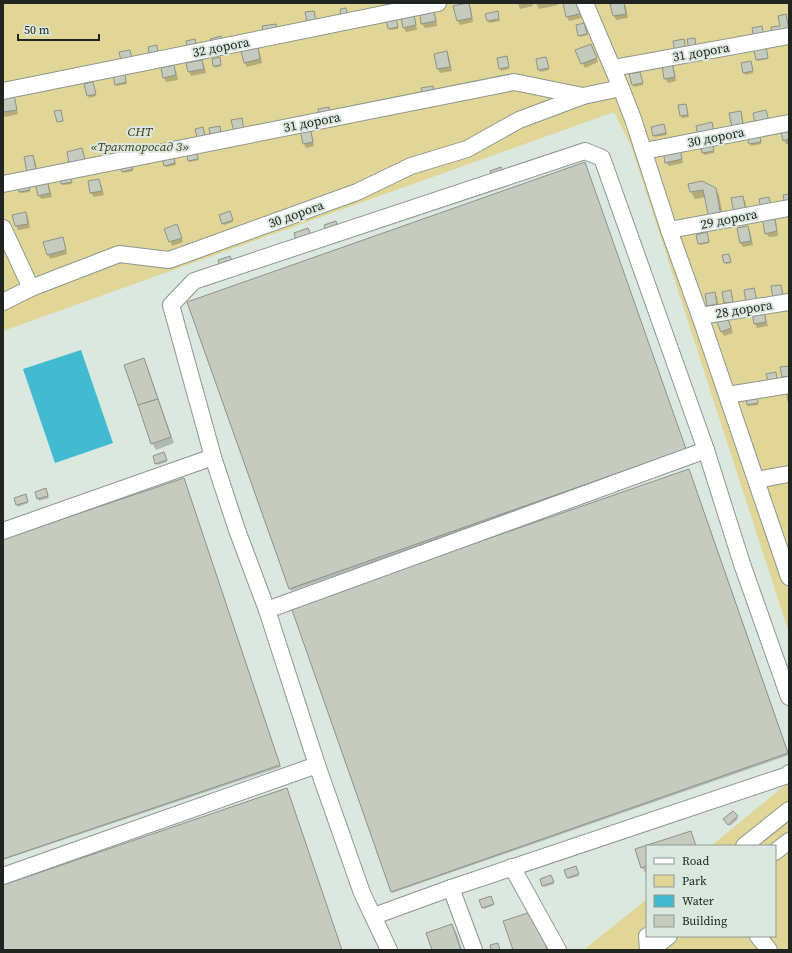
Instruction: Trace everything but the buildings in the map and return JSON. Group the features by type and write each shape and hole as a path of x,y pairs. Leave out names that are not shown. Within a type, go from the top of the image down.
{"street":[{"name":"32 дорога","path":"3,91 438,3"},
{"path":"585,3 621,88 644,151 669,230 788,572"},
{"name":"31 дорога","path":"613,68 789,36"},
{"name":"31 дорога","path":"3,184 514,82 583,96 621,88"},
{"name":"30 дорога","path":"3,302 31,288 119,254 169,260 357,192 411,166 468,149 519,120 583,96"},
{"name":"30 дорога","path":"644,151 789,123"},
{"path":"389,950 362,893 317,765 267,610 237,530 213,457 171,305 194,281 585,152 602,158 706,450 742,564 789,697"},
{"name":"29 дорога","path":"669,230 789,208"},
{"path":"3,228 31,288"},
{"name":"28 дорога","path":"700,316 789,302"},
{"path":"727,395 789,385"},
{"path":"267,610 706,450"},
{"path":"3,531 213,457"},
{"path":"756,480 789,474"},
{"path":"3,876 317,765"},
{"path":"374,916 512,867 788,775 789,773"},
{"path":"745,845 789,810"},
{"path":"776,851 789,841"},
{"path":"512,867 558,950"},
{"path":"451,888 474,950"},
{"path":"647,937 650,950 668,937"},
{"path":"759,937 769,950"}],"green space":[{"name":"СНТ «Тракторосад 3»","path":"3,3 789,3 789,633 631,146 614,112 3,331"},
{"path":"789,782 789,950 588,950 586,948 646,900 646,937 776,937 776,845 712,845"}],"water":[{"path":"81,350 113,443 55,463 23,369"}]}
